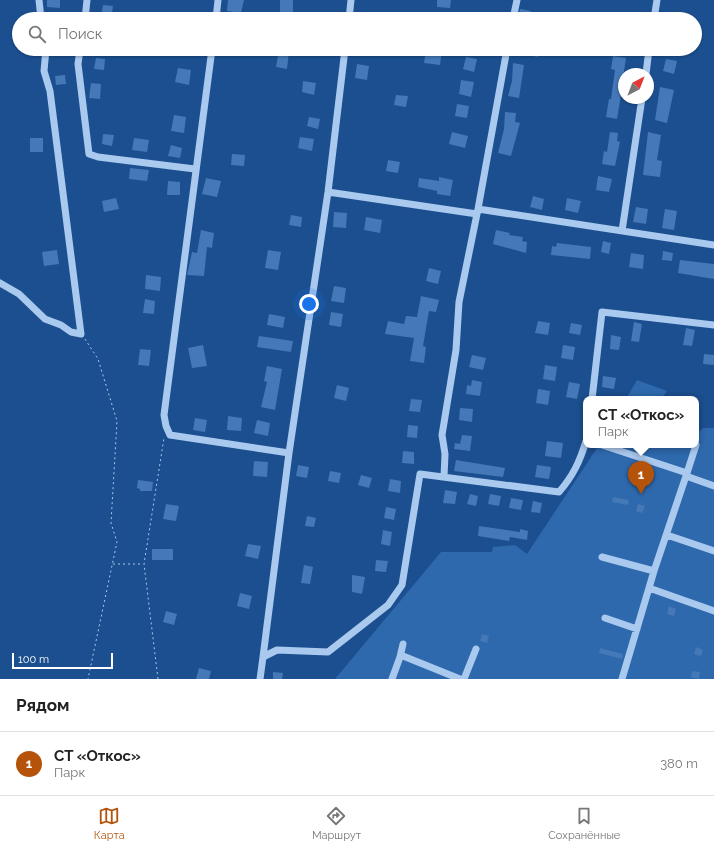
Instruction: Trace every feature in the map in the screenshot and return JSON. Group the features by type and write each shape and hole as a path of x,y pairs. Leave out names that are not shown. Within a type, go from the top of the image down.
{"lane":[{"path":"39,0 40,12"},
{"path":"86,12 87,0"},
{"path":"217,12 218,0"},
{"path":"350,12 351,0"},
{"path":"514,12 517,0"},
{"path":"655,12 657,0"},
{"path":"0,284 19,294 45,319 61,325 71,332 81,334 50,91 44,70 45,56"},
{"path":"79,56 78,64 90,156 195,169"},
{"path":"211,56 195,169 164,415 166,426 170,435 289,453"},
{"path":"260,679 289,453 328,192 344,56"},
{"path":"444,477 445,454 442,435 456,350 458,302 507,56"},
{"path":"647,68 648,56"},
{"path":"622,231 641,104"},
{"path":"328,192 622,231 714,245"},
{"path":"592,396 602,312 714,326"},
{"path":"263,657 277,650 328,652 388,605 402,585 420,474 559,492 571,479 583,448"},
{"path":"610,448 714,486"},
{"path":"622,679 654,571 695,448"},
{"path":"667,535 714,551"},
{"path":"602,557 654,571"},
{"path":"649,588 714,611"},
{"path":"605,618 637,629"},
{"path":"392,679 404,644"},
{"path":"464,679 476,649"},
{"path":"400,656 460,679"}],"path":[{"path":"81,334 98,359 117,421 111,523 117,542 88,679"},
{"path":"158,679 144,564 166,426"},
{"path":"113,564 144,564"}],"shaded area":[{"path":"637,380 667,391 663,396 628,396"},
{"path":"703,428 714,428 714,679 335,679 441,552 492,552 493,547 515,545 527,554 597,448 699,448 700,431"}],"building":[{"path":"47,0 60,0 60,8 47,7"},
{"path":"228,0 244,0 241,12 227,11"},
{"path":"280,0 293,0 293,12 280,12"},
{"path":"437,0 451,0 450,8 437,7"},
{"path":"103,5 113,6 112,12 102,12"},
{"path":"520,9 531,11 531,12 519,12"},
{"path":"278,56 288,56 287,69 276,67"},
{"path":"425,56 441,56 440,65 424,63"},
{"path":"613,56 626,58 624,68 618,68 618,104 620,104 617,119 606,117 609,99 611,99 615,70 611,69"},
{"path":"466,57 477,59 474,72 463,69"},
{"path":"96,58 105,59 104,70 94,69"},
{"path":"666,59 677,61 674,74 663,71"},
{"path":"513,63 524,65 519,98 508,96 512,81"},
{"path":"357,64 369,66 367,80 355,78"},
{"path":"178,68 191,70 189,85 175,82"},
{"path":"65,75 66,84 56,85 55,76"},
{"path":"461,80 474,82 471,97 459,94"},
{"path":"303,81 316,83 314,95 302,92"},
{"path":"91,83 101,84 100,99 89,98"},
{"path":"660,87 674,90 667,123 655,120"},
{"path":"396,95 408,96 406,107 394,105"},
{"path":"457,104 469,106 467,118 455,116"},
{"path":"505,112 516,113 515,122 520,123 511,156 498,153 504,129"},
{"path":"174,115 186,117 184,133 171,131"},
{"path":"309,117 320,119 318,129 307,126"},
{"path":"452,132 468,136 465,148 449,144"},
{"path":"610,132 618,133 617,141 620,142 615,166 602,164 604,151 607,152"},
{"path":"648,132 661,135 657,160 662,161 660,177 643,175"},
{"path":"103,134 114,135 112,146 102,144"},
{"path":"300,137 314,139 312,151 298,148"},
{"path":"30,138 43,138 43,152 30,152"},
{"path":"134,138 149,140 147,152 132,150"},
{"path":"171,145 182,148 180,158 168,156"},
{"path":"232,154 245,155 244,166 231,165"},
{"path":"388,160 400,162 398,173 386,171"},
{"path":"130,168 149,170 147,181 129,179"},
{"path":"598,176 612,179 609,192 596,190"},
{"path":"439,177 453,180 450,196 437,194 437,191 418,187 419,178 439,181"},
{"path":"206,178 221,181 217,197 202,194"},
{"path":"168,181 180,182 180,195 167,195"},
{"path":"533,196 544,199 542,210 530,207"},
{"path":"116,198 119,209 104,212 102,201"},
{"path":"567,198 581,201 578,213 565,210"},
{"path":"636,207 648,209 646,224 633,222"},
{"path":"665,209 677,211 674,230 662,228"},
{"path":"334,212 347,213 346,228 333,227"},
{"path":"291,215 302,217 301,227 289,225"},
{"path":"366,217 382,220 380,233 364,230"},
{"path":"201,230 214,233 212,248 207,247 204,276 187,275 192,252 197,253"},
{"path":"496,230 510,233 509,235 523,237 522,241 527,242 526,253 493,244"},
{"path":"603,241 611,243 609,254 601,252"},
{"path":"557,243 591,247 590,259 551,255 552,246 556,247"},
{"path":"57,250 59,264 44,266 42,252"},
{"path":"268,250 281,252 278,270 265,268"},
{"path":"663,251 673,253 672,261 662,260"},
{"path":"631,253 644,255 643,269 629,267"},
{"path":"680,260 714,264 714,279 678,273"},
{"path":"429,268 441,271 438,284 426,281"},
{"path":"146,275 161,277 160,291 145,289"},
{"path":"334,286 346,288 344,303 331,301"},
{"path":"421,296 439,300 436,312 429,311 423,346 426,347 424,363 410,361 414,338 385,334 388,321 404,324 406,316 417,317"},
{"path":"145,299 155,301 154,314 143,313"},
{"path":"331,312 343,314 341,327 329,325"},
{"path":"269,314 285,317 283,328 267,325"},
{"path":"538,321 550,323 548,335 535,333"},
{"path":"634,322 642,324 639,342 631,341"},
{"path":"571,323 582,325 580,335 569,333"},
{"path":"686,328 695,330 692,346 683,345"},
{"path":"611,335 621,337 619,350 610,349"},
{"path":"259,336 293,341 291,352 257,347"},
{"path":"203,345 207,366 192,368 188,348"},
{"path":"563,345 575,347 573,360 561,358"},
{"path":"140,349 151,350 149,366 138,365"},
{"path":"704,354 714,355 714,365 703,364"},
{"path":"472,355 486,358 483,370 469,367"},
{"path":"545,365 557,367 555,381 543,379"},
{"path":"267,366 282,369 275,410 261,407 267,382 264,381"},
{"path":"603,376 616,378 614,389 602,387"},
{"path":"472,380 482,382 480,396 466,394 467,385 471,386"},
{"path":"569,382 580,384 577,399 566,397"},
{"path":"337,385 349,388 346,401 334,398"},
{"path":"538,389 550,391 548,405 536,403"},
{"path":"411,399 422,400 420,412 409,411"},
{"path":"460,408 473,409 472,422 459,420"},
{"path":"228,416 242,418 241,431 227,430"},
{"path":"195,418 207,420 205,432 193,430"},
{"path":"257,420 270,423 268,436 254,433"},
{"path":"408,425 418,426 417,438 407,437"},
{"path":"462,435 472,436 470,451 454,449 455,443 460,444"},
{"path":"547,441 563,443 561,458 545,456"},
{"path":"403,451 414,452 414,464 402,463"},
{"path":"456,460 505,468 503,477 454,471"},
{"path":"254,461 268,462 267,477 253,476"},
{"path":"298,465 309,467 307,478 296,476"},
{"path":"537,465 551,467 549,479 535,477"},
{"path":"330,471 341,473 339,483 328,481"},
{"path":"361,475 372,478 369,488 358,485"},
{"path":"390,479 401,481 400,493 388,491"},
{"path":"138,480 153,482 152,491 140,491 140,489 137,488"},
{"path":"445,490 457,492 455,504 443,503"},
{"path":"470,494 478,496 476,506 467,504"},
{"path":"490,494 501,496 499,506 488,504"},
{"path":"613,497 629,500 628,505 612,502"},
{"path":"511,498 523,500 521,510 509,508"},
{"path":"533,501 542,503 540,513 531,512"},
{"path":"166,504 179,506 176,521 163,519"},
{"path":"638,504 645,506 642,513 636,511"},
{"path":"386,507 396,509 394,520 384,518"},
{"path":"307,516 316,518 314,527 305,526"},
{"path":"479,526 520,532 520,529 528,531 527,540 510,537 509,541 478,536"},
{"path":"383,530 392,532 390,546 381,544"},
{"path":"248,544 261,546 258,559 245,556"},
{"path":"152,549 173,549 173,560 152,560"},
{"path":"376,560 388,561 386,572 375,571"},
{"path":"304,565 313,567 310,584 301,583"},
{"path":"352,575 365,577 362,594 352,592"},
{"path":"240,593 252,596 249,609 237,606"},
{"path":"669,606 676,609 674,616 667,614"},
{"path":"166,611 177,614 174,625 163,622"},
{"path":"482,634 489,636 487,643 480,641"},
{"path":"696,647 703,650 701,656 694,654"},
{"path":"600,648 623,654 622,659 599,653"},
{"path":"199,668 211,671 209,679 196,679"},
{"path":"692,671 700,672 699,679 691,677"},
{"path":"273,672 283,673 282,679 273,679"}],"place":[{"name":"СТ «Откос»","path":"641,494"}]}
